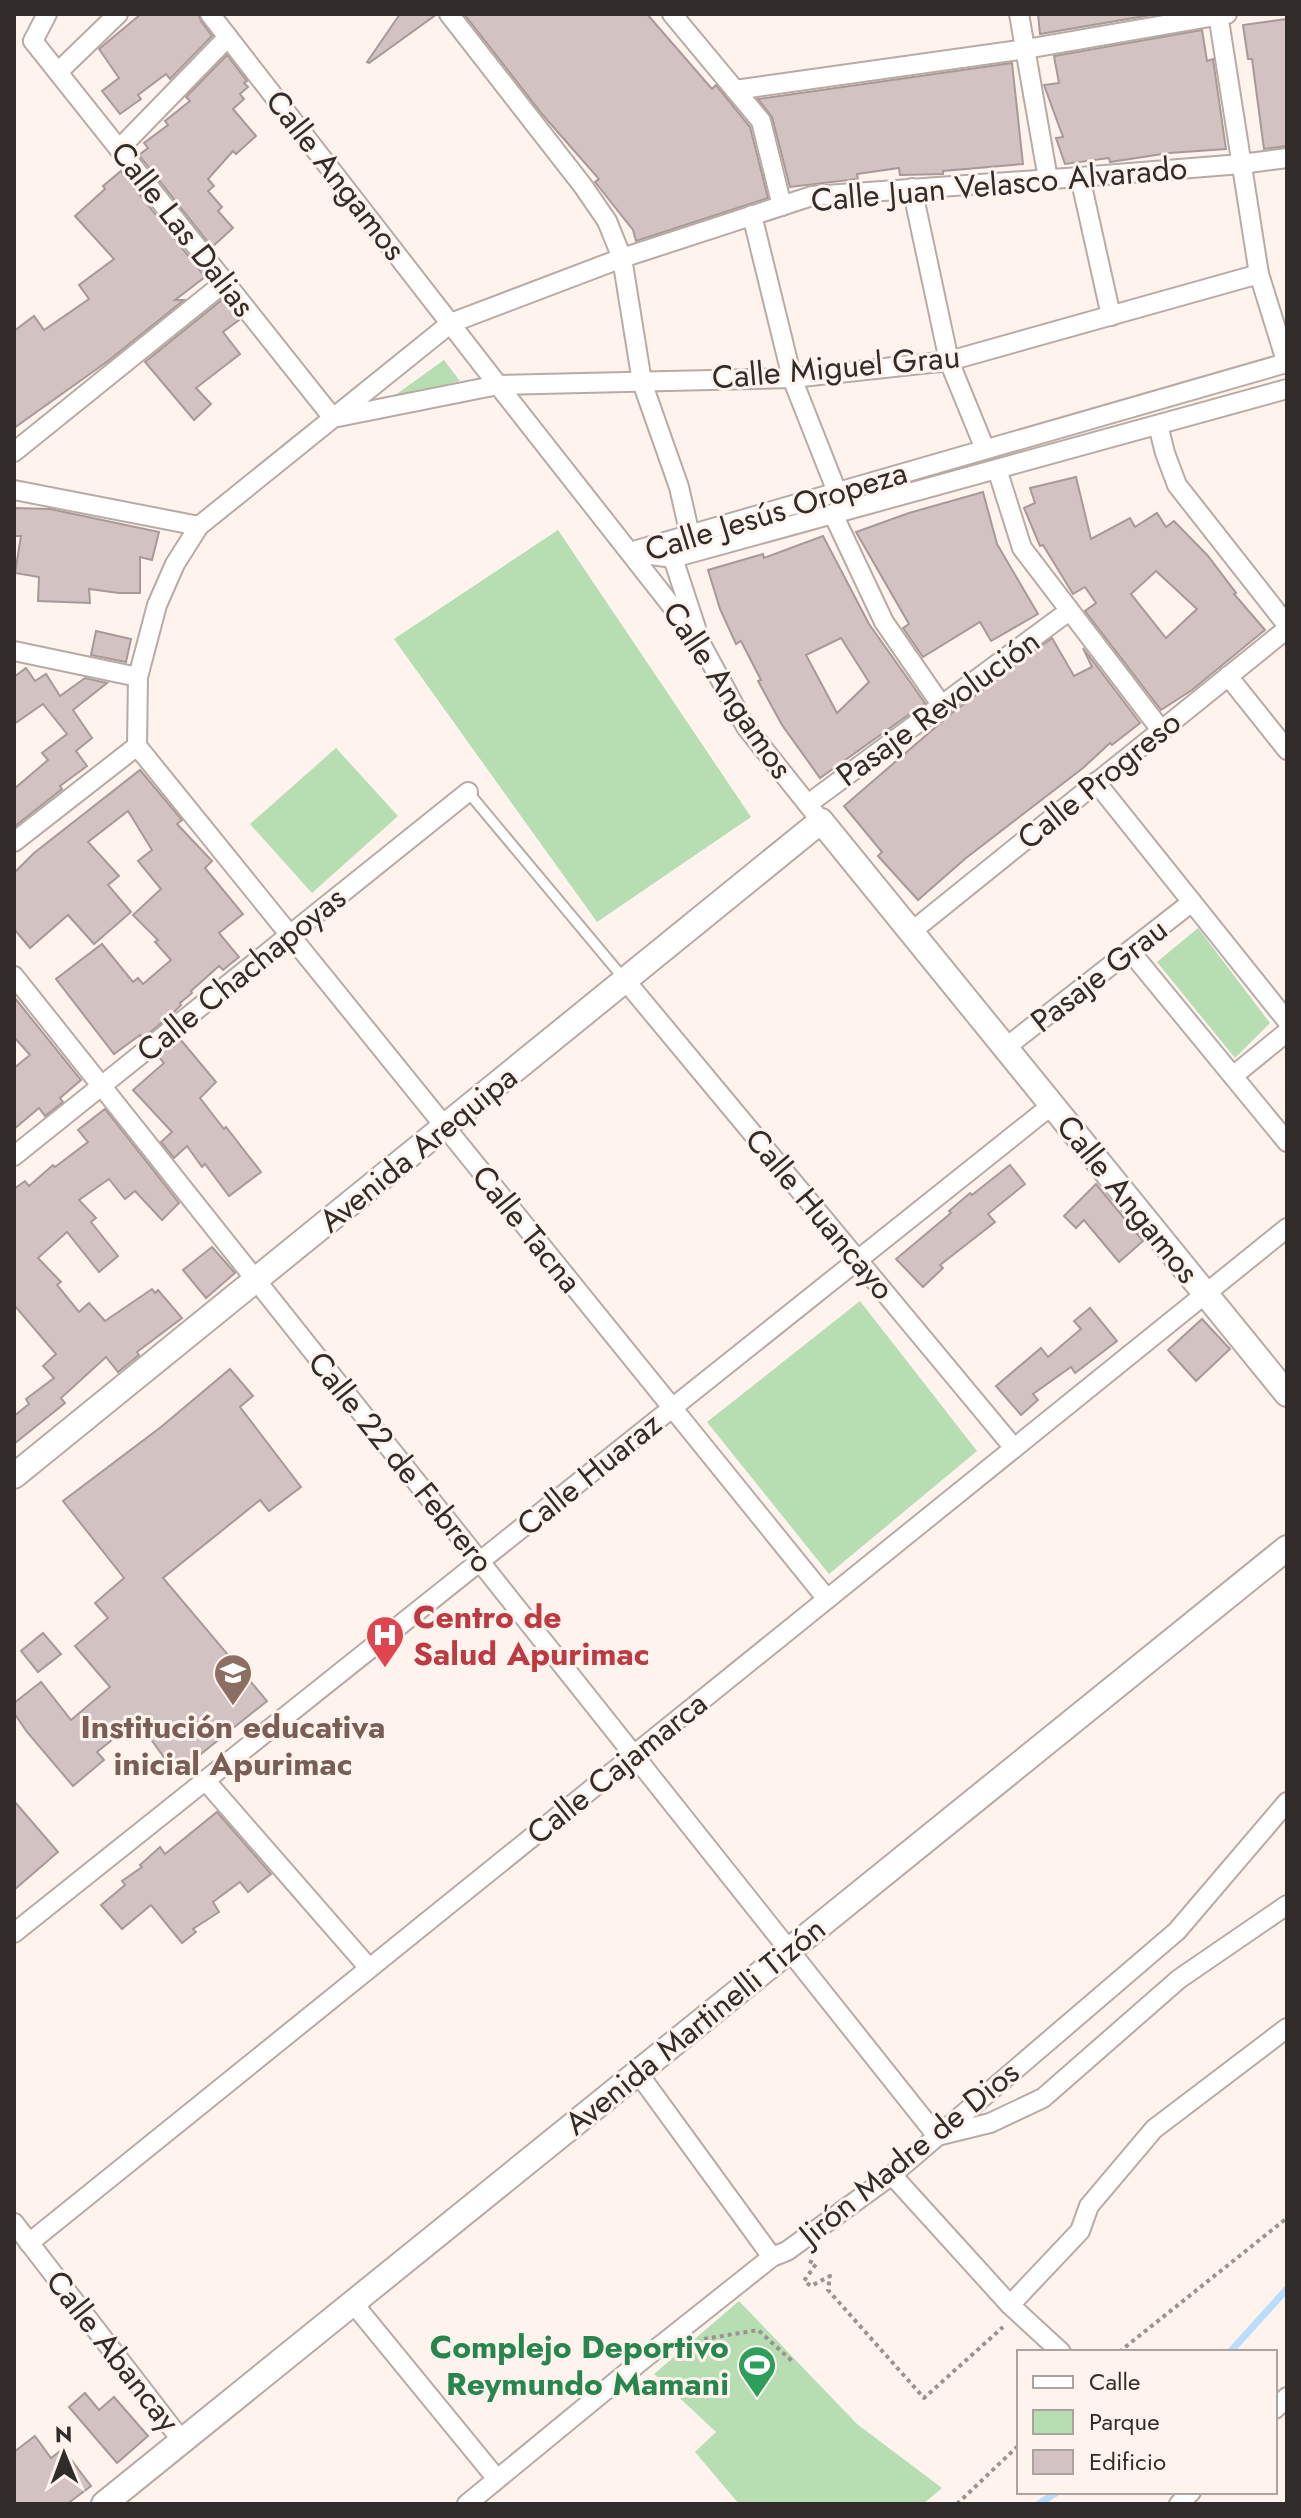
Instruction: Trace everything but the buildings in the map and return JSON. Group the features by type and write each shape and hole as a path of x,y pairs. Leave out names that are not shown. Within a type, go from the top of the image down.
{"street":[{"name":"Calle Las Dalias","path":"47,14 33,41 333,418"},
{"path":"58,72 118,14"},
{"name":"Calle Angamos","path":"210,14 700,642 746,727 1287,1394"},
{"path":"449,14 607,221 622,258 642,382 679,487 690,535"},
{"path":"672,14 761,121 782,206"},
{"path":"1019,14 1048,179"},
{"path":"735,90 1026,49 1221,14 1259,274 1286,364"},
{"path":"119,149 228,37"},
{"name":"Calle Juan Velasco Alvarado","path":"137,746 138,677 157,605 175,564 199,526 451,323 622,258 812,196 1080,177 1287,158"},
{"path":"1080,177 1111,316"},
{"path":"912,188 949,361 985,449"},
{"path":"752,215 792,378 837,492"},
{"name":"Calle Miguel Grau","path":"333,418 498,385 792,378 949,361 1259,274"},
{"path":"14,452 225,282"},
{"name":"Calle Jesús Oropeza","path":"670,550 690,535 1286,364"},
{"name":"Calle Jesús Oropeza","path":"630,552 670,550 833,514 1287,389"},
{"path":"1158,425 1177,485 1287,627"},
{"path":"997,469 1022,548 1161,730"},
{"path":"14,490 199,526"},
{"path":"833,514 884,622 942,706"},
{"path":"670,550 700,642"},
{"name":"Pasaje Revolución","path":"814,813 942,706 1069,611"},
{"name":"Calle Progreso","path":"911,932 1287,627"},
{"path":"14,651 138,677"},
{"path":"1228,676 1287,750"},
{"path":"14,842 137,746"},
{"name":"Calle Tacna","path":"137,746 827,1599"},
{"path":"1096,782 1287,1021"},
{"name":"Calle Chachapoyas","path":"14,1156 468,792"},
{"name":"Avenida Arequipa","path":"14,1476 625,980 814,813"},
{"name":"Pasaje Grau","path":"1005,1048 1192,902"},
{"path":"1130,951 1287,1142"},
{"name":"Calle 22 de Febrero","path":"14,976 937,2136"},
{"name":"Calle Huancayo","path":"625,980 1014,1448"},
{"path":"1233,1076 1287,1032"},
{"name":"Calle Huaraz","path":"14,1933 1052,1105"},
{"name":"Calle Cajamarca","path":"29,2243 1287,1228"},
{"name":"Avenida Martinelli Tizón","path":"104,2504 1287,1548"},
{"path":"205,1780 369,1968"},
{"name":"Jirón Madre de Dios","path":"467,2504 683,2327 779,2254 892,2175 1177,1931 1287,1802"},
{"path":"937,2136 990,2123 1043,2098 1179,1979 1287,1905"},
{"path":"1014,2308 1080,2231 1089,2206 1154,2129 1287,2028"},
{"path":"638,2073 779,2254"},
{"path":"892,2175 1014,2308 1059,2350"},
{"name":"Calle Abancay","path":"14,2223 182,2441"},
{"path":"353,2303 497,2479"}],"lane":[{"path":"468,792 625,980"}],"path":[{"path":"1122,2350 1287,2218"},
{"path":"779,2254 816,2264 804,2281 811,2286 830,2276 828,2290 924,2398 1014,2308"},
{"path":"683,2327 697,2340 758,2330 793,2362"},
{"path":"957,2504 1017,2447"}],"green space":[{"path":"444,360 460,381 391,398"},
{"path":"558,530 751,817 597,922 394,639"},
{"path":"336,748 398,816 312,893 250,824"},
{"path":"1198,928 1270,1023 1235,1058 1157,962"},
{"path":"860,1301 977,1451 829,1574 707,1422"},
{"name":"Complejo Deportivo Reymundo Mamani","path":"739,2301 857,2424 942,2488 923,2504 739,2504 695,2452 716,2432 654,2374"}],"waterway":[{"path":"1232,2350 1287,2289"},
{"path":"1039,2504 1054,2494"}],"place":[{"name":"Centro de Salud Apurimac","path":"385,1669"},
{"name":"Institución educativa inicial Apurimac","path":"233,1707"},
{"name":"Complejo Deportivo Reymundo Mamani","path":"757,2399"}]}
